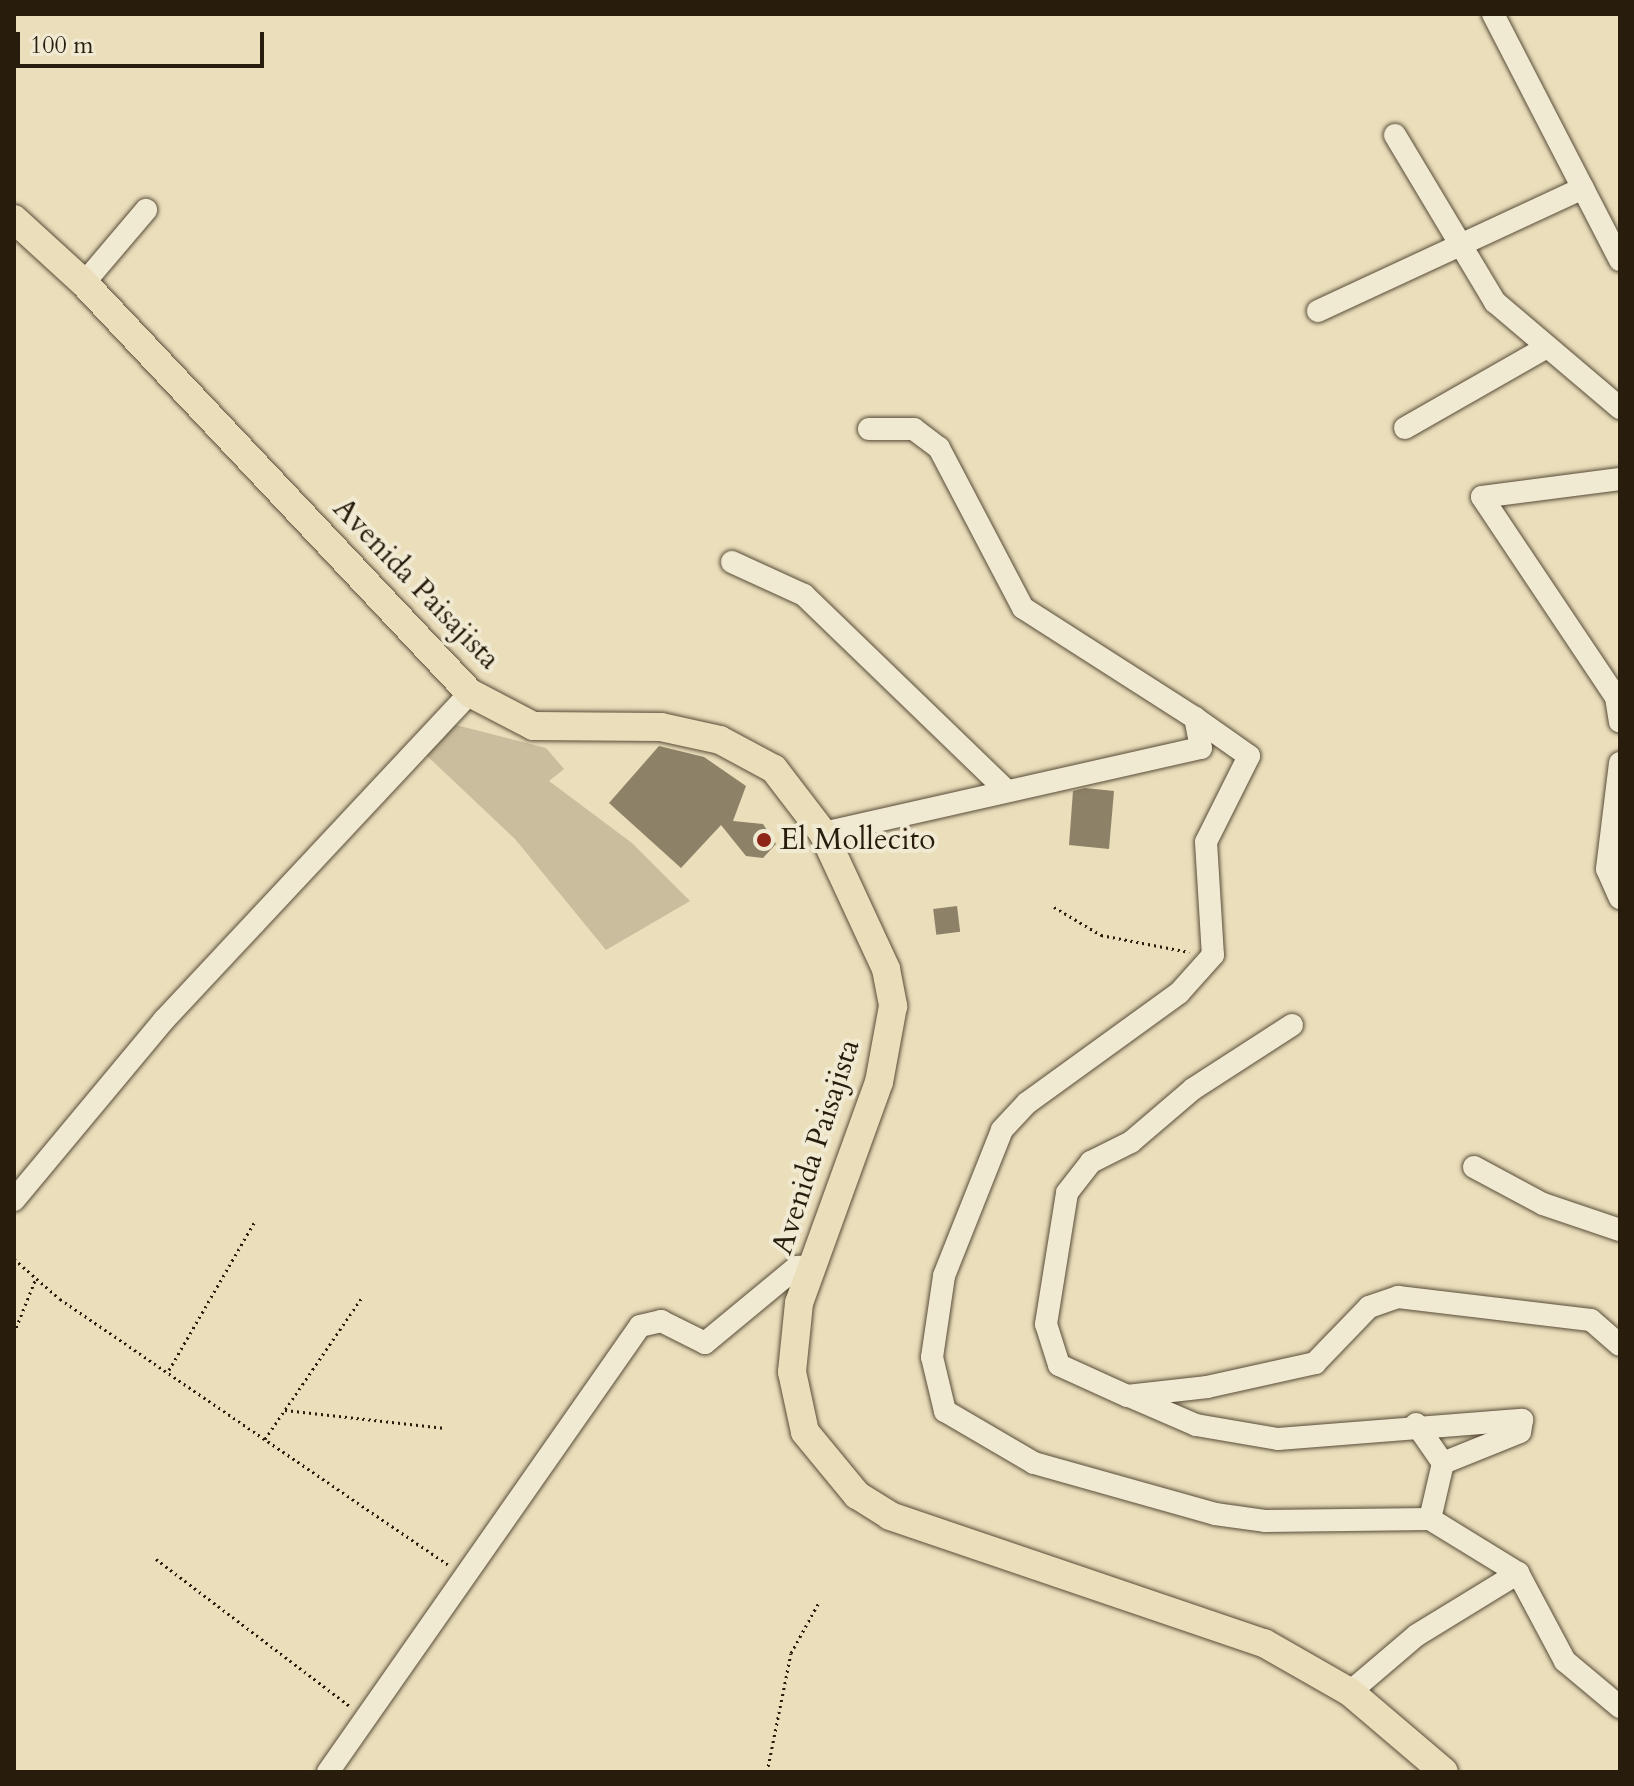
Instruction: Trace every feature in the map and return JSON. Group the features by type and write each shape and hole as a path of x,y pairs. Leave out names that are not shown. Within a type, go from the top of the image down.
{"main road":[{"name":"Avenida Paisajista","path":"14,219 84,283 470,693 533,726 661,727 720,740 774,769 823,833 886,969 893,1006 879,1082 799,1303 792,1372 805,1432 857,1495 890,1516 1264,1643 1350,1692 1429,1767"}],"street":[{"path":"1493,14 1620,260"},
{"path":"1395,135 1495,302 1620,408"},
{"path":"1318,311 1583,188"},
{"path":"84,283 146,210"},
{"path":"1405,428 1547,347"},
{"path":"869,429 914,429 939,448 1023,608 1249,756 1206,842 1213,955 1179,993 1027,1103 1002,1130 944,1276 932,1357 945,1411 1034,1463 1215,1514 1265,1521 1430,1519 1518,1573 1565,1661 1620,1707"},
{"path":"1620,479 1482,497 1616,697 1620,722"},
{"path":"732,562 804,595 1006,790"},
{"path":"14,1200 164,1020 470,693"},
{"path":"823,833 1201,748 1195,718"},
{"path":"1620,763 1607,869 1620,898"},
{"path":"1292,1025 1193,1089 1131,1142 1091,1162 1067,1193 1046,1324 1059,1365 1127,1396 1242,1437 1328,1437 1416,1424 1522,1420 1520,1432 1443,1463"},
{"path":"1474,1167 1543,1204 1620,1230"},
{"path":"328,1772 364,1718 469,1579 640,1326 661,1321 705,1343 797,1267 813,1266"},
{"path":"1127,1396 1315,1363 1369,1307 1398,1297 1591,1320 1620,1345"},
{"path":"1416,1424 1443,1463 1430,1519"},
{"path":"1350,1692 1417,1635 1518,1573"}],"path":[{"path":"1054,907 1101,935 1213,955"},
{"path":"169,1370 254,1223"},
{"path":"14,1259 36,1278 469,1579"},
{"path":"14,1333 36,1278"},
{"path":"265,1439 363,1296"},
{"path":"285,1410 445,1428"},
{"path":"156,1559 364,1718"},
{"path":"767,1772 791,1653 819,1602"}],"shaded area":[{"path":"448,723 546,748 564,769 549,781 632,843 690,901 606,950 515,839 424,753"}],"building":[{"path":"659,746 704,757 746,786 733,821 763,824 776,844 763,858 746,856 721,825 681,868 609,803"},
{"path":"1085,788 1114,791 1109,849 1069,845 1073,791"},
{"path":"957,906 960,932 936,935 933,909"}],"place":[{"name":"El Mollecito","path":"764,840"}]}
